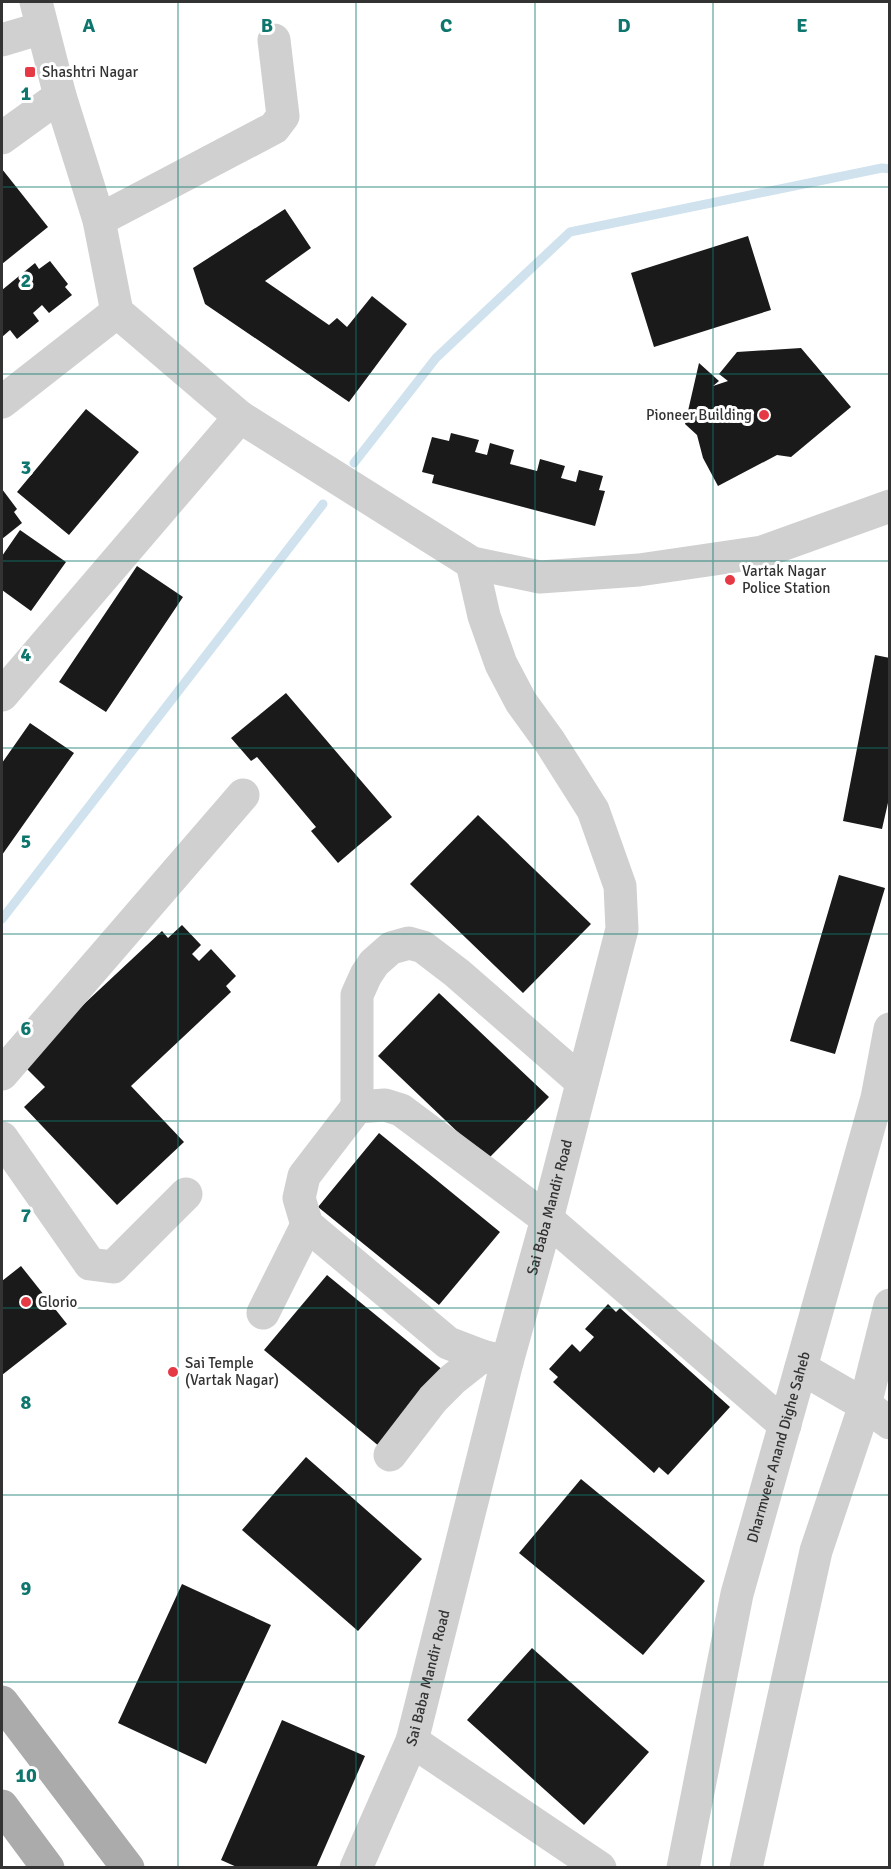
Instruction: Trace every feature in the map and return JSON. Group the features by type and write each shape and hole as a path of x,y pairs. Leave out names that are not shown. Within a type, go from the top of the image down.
{"main road":[{"path":"2,1702 128,1868"},
{"path":"2,1806 48,1868"}],"street":[{"path":"2,40 39,15 60,96 99,220 117,312 240,417 472,563 540,577 639,570 762,552 890,506"},
{"path":"99,220 274,128 283,116 274,40"},
{"path":"2,138 60,96"},
{"path":"2,402 117,312"},
{"path":"2,695 240,417"},
{"name":"Sai Baba Mandir Road","path":"356,1868 412,1741 495,1359 547,1220 622,929 620,886 593,810 550,742 521,702 501,664 484,616 472,563"},
{"path":"2,1074 243,795"},
{"path":"495,1359 448,1343 307,1225 299,1198 304,1176 357,1107 357,995 374,963 391,948 409,943 423,947 457,973 582,1082"},
{"name":"Dharmveer Anand Dighe Saheb","path":"683,1868 737,1594 784,1425 883,1099 890,1029"},
{"path":"357,1107 385,1105 402,1110 547,1220 784,1425"},
{"path":"2,1138 90,1264 113,1267 186,1194"},
{"path":"263,1313 307,1225"},
{"path":"746,1868 816,1551 877,1414 890,1305"},
{"path":"390,1455 433,1400 453,1379 495,1359"},
{"path":"801,1368 877,1414"},
{"path":"412,1741 600,1868"}],"building":[{"path":"2,169 48,227 2,264"},
{"path":"285,209 311,248 265,281 329,325 337,318 347,327 372,296 407,324 349,402 205,304 193,268"},
{"path":"748,236 771,310 654,347 631,273"},
{"path":"50,261 68,284 65,287 72,295 49,313 42,305 33,313 39,321 17,339 10,330 2,337 2,290 35,263 39,269"},
{"name":"Pioneer Building","path":"801,348 851,407 791,457 777,455 718,486 703,458 697,435 685,424 699,363 719,381 713,386 728,381 719,374 737,352"},
{"path":"86,409 139,452 69,535 17,492"},
{"path":"451,433 479,440 475,452 487,455 490,443 514,450 510,464 537,471 540,459 565,466 561,478 576,482 579,470 603,476 599,490 605,491 595,526 432,483 434,475 422,472 432,437 449,441"},
{"path":"2,489 17,509 14,512 22,523 2,539"},
{"path":"20,530 66,562 31,611 2,590 2,556"},
{"path":"137,566 183,597 106,712 59,682"},
{"path":"875,655 890,658 890,794 882,829 843,821"},
{"path":"286,693 392,817 338,863 311,831 316,827 257,757 251,761 231,738"},
{"path":"30,723 74,753 2,855 2,763"},
{"path":"478,815 591,924 523,993 410,884"},
{"path":"839,875 885,888 835,1054 790,1041"},
{"path":"182,925 201,945 192,954 199,961 211,949 236,976 226,986 231,992 131,1086 184,1142 117,1205 24,1107 45,1087 21,1063 162,931 168,938"},
{"path":"439,993 549,1097 487,1160 378,1056"},
{"path":"379,1133 500,1232 439,1305 318,1207"},
{"name":"Glorio","path":"21,1266 67,1324 2,1375 2,1281"},
{"path":"327,1275 444,1371 380,1447 264,1350"},
{"path":"608,1304 616,1312 620,1308 730,1407 668,1475 659,1467 654,1473 553,1382 558,1377 549,1369 572,1344 580,1352 594,1337 585,1329"},
{"path":"306,1457 422,1559 358,1631 242,1530"},
{"path":"581,1479 705,1581 643,1655 519,1553"},
{"path":"182,1584 271,1625 206,1764 118,1723"},
{"path":"532,1648 649,1752 584,1825 467,1720"},
{"path":"282,1720 365,1756 316,1868 239,1868 221,1860"}],"waterway":[{"path":"354,463 436,358 570,232 882,168 890,169"},
{"path":"2,919 323,504"}],"place":[{"name":"Shashtri Nagar","path":"30,72"},
{"name":"Pioneer Building","path":"764,415"},
{"name":"Vartak Nagar Police Station","path":"730,580"},
{"name":"Glorio","path":"26,1302"},
{"name":"Sai Temple (Vartak Nagar)","path":"173,1372"}]}
